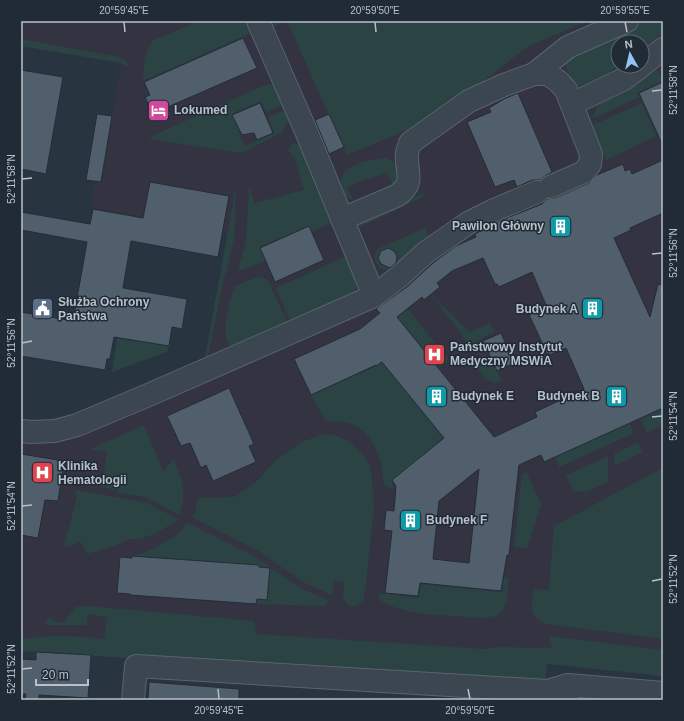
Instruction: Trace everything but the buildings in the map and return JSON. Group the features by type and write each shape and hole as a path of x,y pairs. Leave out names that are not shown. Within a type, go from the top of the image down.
{"lane":[{"path":"258,21 306,131 374,296"},
{"path":"342,219 403,192 408,182 407,153 410,143 470,101 504,85 534,74 568,47 627,21"},
{"path":"650,58 663,49"},
{"path":"21,431 55,432 77,425 374,296 400,276 425,253 447,244 468,223 492,211 584,172 590,164 591,154 566,90 558,81 547,74 534,74"},
{"path":"572,104 624,79 630,74"},
{"path":"133,700 136,666 567,693 663,693"}],"shaded area":[{"name":"Państwowy Instytut Medyczny MSWiA","path":"21,21 287,21 465,95 529,46 588,21 663,21 663,676 547,664 21,651 21,421 52,423 205,357 228,234 90,208 95,181 101,182 121,64 21,46"}],"green space":[{"path":"199,21 246,21 251,33 143,81 144,64 150,44 154,40"},
{"path":"265,21 287,21 268,29"},
{"path":"287,21 588,21 529,46 465,95 417,126 347,155"},
{"path":"645,21 663,21 663,33 650,43 650,34 618,34"},
{"path":"610,38 610,72 608,73 575,88 563,60"},
{"path":"21,39 118,57 125,60 129,64 129,67 121,63 21,46"},
{"path":"654,67 663,77 663,81 637,93 640,97 592,119 597,107 605,97 643,74 650,74 650,69"},
{"path":"265,85 272,85 276,87 284,104 266,112 261,101 232,114 245,146 274,133 268,117 286,110 289,117 287,124 281,133 242,153 148,139 163,131"},
{"path":"642,103 656,136 606,160 591,126"},
{"path":"295,143 302,146 336,221 311,232 308,226 260,247 266,261 238,271 246,242 249,185 255,203 304,190 295,158 288,150 290,145"},
{"path":"386,158 398,164 397,183 393,185 387,172 347,187 353,200 345,196 341,187 341,179 349,168 364,162"},
{"path":"235,192 234,240 224,278 208,356 205,360 61,422 52,423 205,357"},
{"path":"423,193 425,196 360,227 358,223"},
{"path":"425,228 430,239 405,263 397,268 389,270 382,269 377,264 375,260 375,253 377,249"},
{"path":"349,255 358,284 355,291 349,297 291,323 276,288"},
{"path":"258,277 262,277 269,282 288,324 232,347 228,342 225,328 227,313 233,291 235,286"},
{"path":"432,296 470,332 489,323 495,331 480,339 479,343 472,348"},
{"path":"408,309 449,360 439,368 397,318"},
{"path":"117,338 169,346 167,352 112,372"},
{"path":"378,356 444,438 392,481 393,490 384,486 379,458 372,442 366,435 351,424 326,421 311,395 376,366"},
{"path":"490,359 502,381 498,383 489,381 479,371 479,366"},
{"path":"663,409 663,425 647,433 640,419"},
{"path":"630,423 634,433 559,467 555,457"},
{"path":"144,425 163,471 174,459 183,487 182,507 179,515 146,497 118,493 118,490 101,487 107,452 90,449"},
{"path":"323,434 338,436 348,441 364,456 370,466 374,509 365,591 363,600 357,606 349,606 343,598 344,582 334,581 332,595 305,583 258,551 192,517 195,513 198,497 234,497 256,482 276,460 302,442"},
{"path":"638,443 643,452 615,466 614,454"},
{"path":"608,456 608,482 586,492 573,491 566,475"},
{"path":"663,468 663,639 546,624 536,618 532,610 534,589 549,590 554,526"},
{"path":"527,473 541,504 527,548 514,547 522,474"},
{"path":"76,490 147,503 178,519 154,534 140,539 130,539 117,545 87,554 80,541 70,547 64,545 77,497 75,492"},
{"path":"187,523 254,556 302,589 330,601 324,606 256,604 257,599 267,600 270,569 259,567 259,565 132,556 151,550 177,535"},
{"path":"504,577 509,578 508,593 503,609 496,616 486,618 445,616 414,612 388,605 379,599 379,593 419,598 420,584 502,592"},
{"path":"88,606 254,621 257,634 486,649 499,647 552,648 549,636 663,650 663,676 547,664 545,683 541,686 21,651 21,639 63,636 104,639 107,617 88,614 86,625 44,625 49,617 59,623 64,622 76,607"}],"place":[{"name":"Lokumed","path":"159,110"},
{"name":"Pawilon Główny","path":"560,226"},
{"name":"Służba Ochrony Państwa","path":"43,309"},
{"name":"Budynek A","path":"593,309"},
{"name":"Państwowy Instytut Medyczny MSWiA","path":"434,354"},
{"name":"Budynek E","path":"436,396"},
{"name":"Budynek B","path":"616,396"},
{"name":"Klinika Hematologii","path":"42,473"},
{"name":"Budynek F","path":"411,520"}]}
